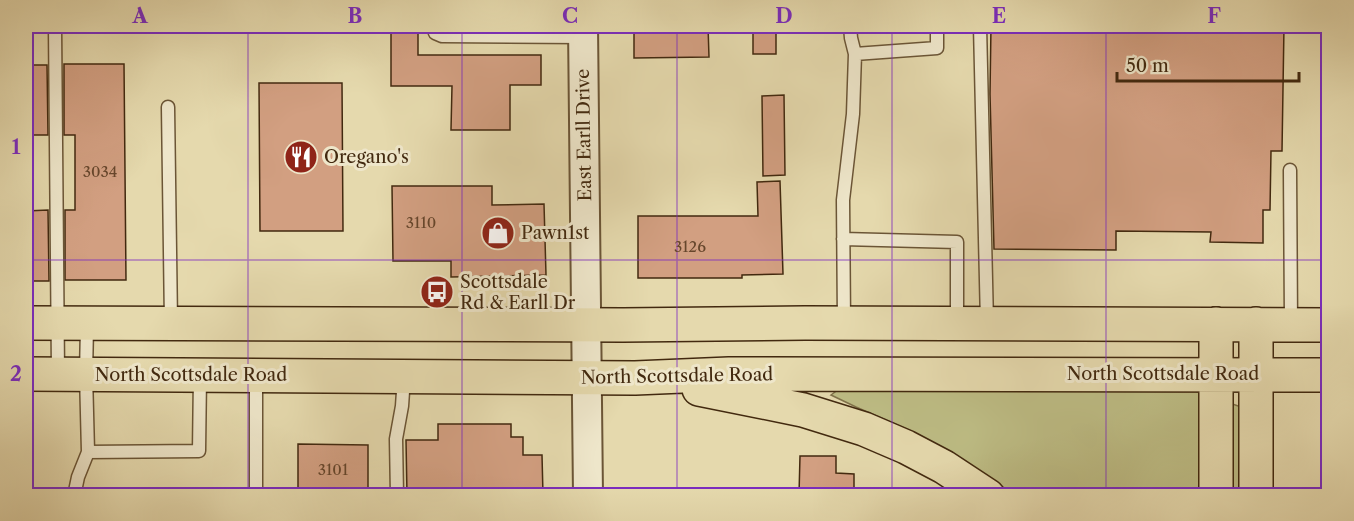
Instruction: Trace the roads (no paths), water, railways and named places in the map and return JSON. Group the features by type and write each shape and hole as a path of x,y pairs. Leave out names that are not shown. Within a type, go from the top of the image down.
{"main road":[{"path":"26,323 1329,325"},
{"path":"1216,324 1216,495"},
{"path":"1256,324 1256,495"},
{"name":"North Scottsdale Road","path":"26,374 587,378 729,374 1329,375"},
{"path":"635,378 783,405 864,429 944,467 988,495"}],"street":[{"name":"East Earll Drive","path":"583,31 588,495"}],"lane":[{"path":"55,26 72,323 72,374 88,452 74,495"},
{"path":"433,26 435,33 442,36 583,31"},
{"path":"844,323 843,200 853,114 855,54 850,26"},
{"path":"855,54 937,48 937,26"},
{"path":"972,324 980,26"},
{"path":"168,107 171,324"},
{"path":"1290,170 1291,324"},
{"path":"843,238 957,242 972,324"},
{"path":"72,323 72,374"},
{"path":"88,452 199,451 200,375"},
{"path":"256,375 256,490 260,495"},
{"path":"397,495 396,439 404,376"}],"place":[{"name":"Oregano's","path":"301,157"},
{"name":"Pawn1st","path":"498,233"},
{"name":"Scottsdale Rd & Earll Dr","path":"437,292"}]}
